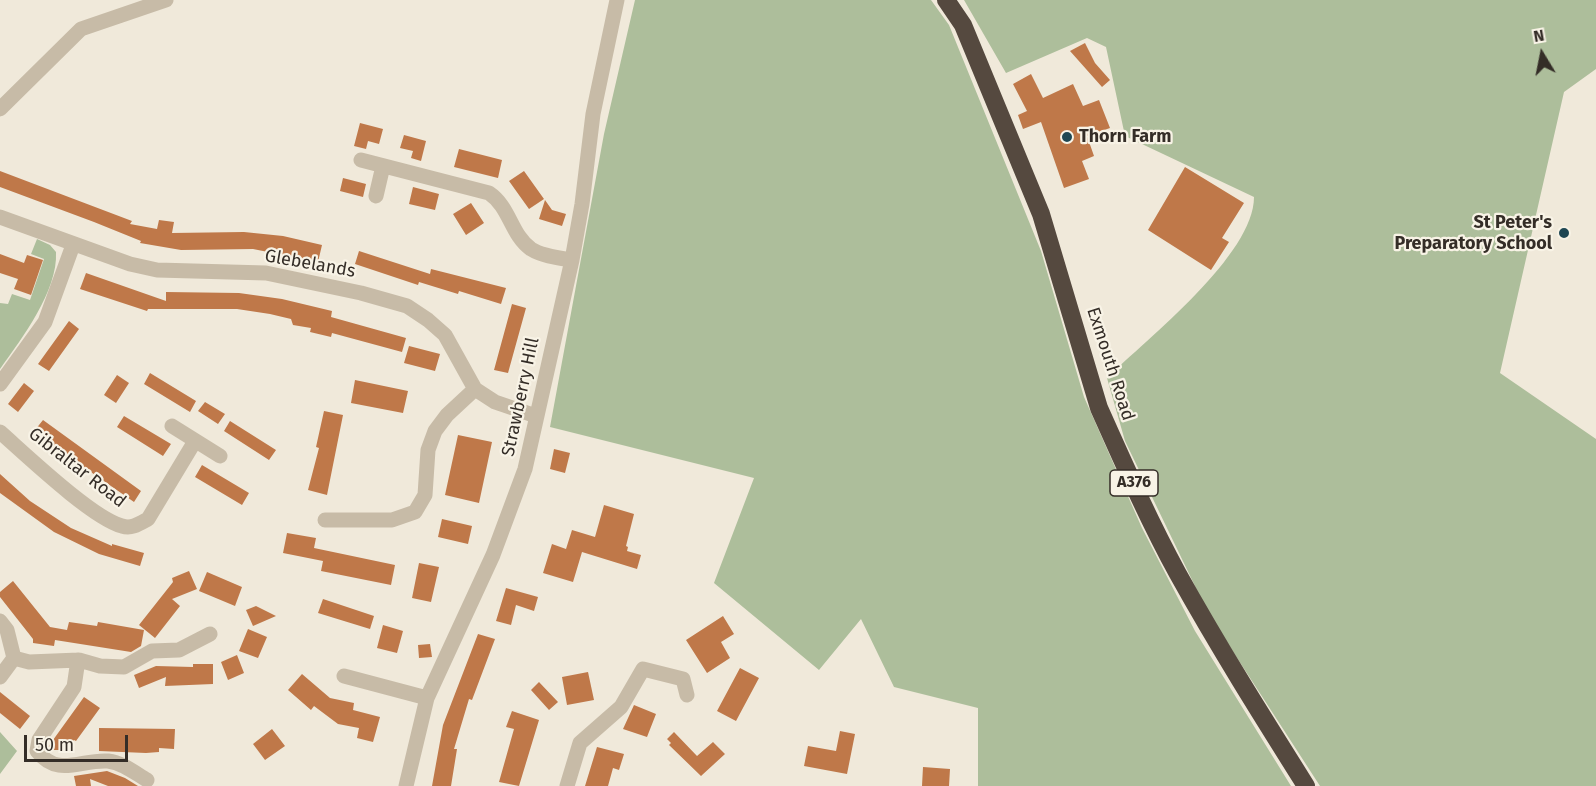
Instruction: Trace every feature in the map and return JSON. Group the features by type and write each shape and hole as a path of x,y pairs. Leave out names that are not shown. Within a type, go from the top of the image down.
{"highway":[{"name":"Exmouth Road","path":"946,0 963,25 1038,206 1099,408 1114,441 1177,572 1248,694 1306,786"}],"street":[{"path":"0,109 81,29 166,0"},
{"name":"Strawberry Hill","path":"406,786 427,698 504,528 525,469 572,260 582,204 593,114 617,0"},
{"path":"361,160 489,193 503,206 519,234 531,248 572,260"},
{"path":"376,196 383,166"},
{"name":"Glebelands","path":"0,216 73,245 130,264 157,270 266,273 361,293 407,306 445,335 476,389 495,402 536,416"},
{"path":"0,384 45,322 73,245"},
{"path":"325,520 392,520 415,513 425,495 428,450 435,431 447,415 476,389"},
{"path":"172,426 220,456"},
{"name":"Gibraltar Road","path":"0,432 42,470 100,515 122,526 135,527 148,519 195,441"},
{"path":"0,621 7,630 14,658"},
{"path":"14,658 29,662 78,660 100,666 124,667 152,651 179,650 210,634"},
{"path":"0,677 14,658"},
{"path":"78,660 74,687 39,740 37,751 44,759 62,768 106,761 126,766 147,780"},
{"path":"567,786 580,743 621,707 643,669 683,679 687,695"},
{"path":"344,676 427,698"}],"green space":[{"path":"635,0 931,0 949,25 1041,251 1084,397 1142,528 1195,631 1291,786 978,786 978,708 894,687 861,619 819,670 714,583 754,478 550,427 604,134"},
{"path":"964,0 1596,0 1596,69 1564,92 1500,373 1596,439 1596,786 1320,786 1208,613 1125,441 1107,378 1172,318 1218,269 1237,244 1249,220 1254,197 1125,136 1106,47 1087,38 1006,73"},
{"path":"37,239 50,245 56,252 51,282 37,314 0,369 0,303 8,304 12,294 30,300 44,259 31,254"},
{"path":"0,732 17,751 0,774"}],"building":[{"path":"1085,43 1095,63 1110,80 1102,87 1070,51"},
{"path":"1031,74 1043,98 1073,84 1083,106 1099,100 1110,128 1087,136 1094,156 1082,161 1089,179 1064,188 1041,122 1023,129 1018,115 1027,111 1013,84"},
{"path":"360,123 383,129 379,144 368,141 366,149 354,146"},
{"path":"404,135 426,141 421,161 411,158 413,151 400,148"},
{"path":"459,149 502,160 498,178 454,167"},
{"path":"1185,167 1244,203 1222,238 1229,242 1211,270 1148,230"},
{"path":"0,171 132,221 130,224 157,229 159,220 174,222 172,233 244,232 283,236 322,245 318,262 253,249 181,250 140,243 141,241 94,222 0,187"},
{"path":"524,171 544,199 529,209 509,181"},
{"path":"343,178 366,184 363,197 340,191"},
{"path":"413,187 439,194 435,210 409,204"},
{"path":"545,200 552,210 566,214 562,226 539,219"},
{"path":"471,203 484,223 466,235 453,214"},
{"path":"359,251 430,274 431,269 506,288 501,304 459,291 458,294 419,282 418,285 355,264"},
{"path":"0,254 24,263 27,255 43,260 31,295 14,289 18,279 0,273"},
{"path":"86,273 166,301 166,292 239,293 282,299 332,311 331,317 406,338 402,352 332,333 331,337 310,332 311,328 293,325 291,319 270,314 237,309 148,309 147,311 80,289"},
{"path":"512,304 526,308 508,373 494,370"},
{"path":"69,321 79,329 49,371 38,364"},
{"path":"409,346 440,354 435,371 404,363"},
{"path":"150,373 196,401 190,412 144,384"},
{"path":"117,375 129,383 116,403 104,395"},
{"path":"355,380 408,391 403,413 351,403"},
{"path":"24,383 34,391 18,412 8,404"},
{"path":"205,402 225,414 218,424 198,411"},
{"path":"324,411 343,415 327,495 308,490 319,448 316,447"},
{"path":"124,416 171,444 163,456 117,427"},
{"path":"43,420 141,491 134,502 62,452 35,430"},
{"path":"230,421 276,450 269,460 224,431"},
{"path":"458,435 492,442 479,503 445,495"},
{"path":"554,449 570,453 565,473 550,469"},
{"path":"202,465 249,493 242,505 195,477"},
{"path":"0,474 30,501 71,528 112,546 112,544 144,553 140,566 99,554 54,532 0,493"},
{"path":"604,505 634,514 626,546 627,551 641,555 637,569 582,552 573,582 543,573 552,544 566,549 572,530 595,537"},
{"path":"442,519 472,526 468,544 438,537"},
{"path":"287,533 316,538 314,548 395,565 391,585 321,571 323,561 283,553"},
{"path":"419,563 439,567 431,602 412,598"},
{"path":"189,571 197,589 172,599 180,606 155,638 139,625 173,582 172,578"},
{"path":"207,572 242,587 235,606 199,591"},
{"path":"13,581 50,627 67,630 69,622 97,626 98,622 144,630 141,646 131,652 55,640 54,646 33,643 33,639 0,597 0,592"},
{"path":"506,588 538,597 534,611 516,605 511,625 496,621"},
{"path":"323,599 374,616 370,629 318,613"},
{"path":"256,606 276,616 253,626 246,610"},
{"path":"723,616 734,634 721,642 730,658 707,673 686,640"},
{"path":"383,625 403,631 397,653 377,648"},
{"path":"248,629 267,637 258,658 239,651"},
{"path":"478,634 495,639 472,700 469,699 454,749 457,749 451,786 432,786 443,725"},
{"path":"430,644 432,657 419,658 418,645"},
{"path":"237,655 244,673 228,680 221,662"},
{"path":"193,664 213,664 213,684 165,686 166,677 139,688 134,675 156,666 193,667"},
{"path":"740,668 759,678 736,721 717,711"},
{"path":"588,672 594,700 567,705 562,677"},
{"path":"302,674 330,698 354,703 353,710 380,717 373,742 357,738 359,728 338,724 314,706 311,710 288,690"},
{"path":"539,682 558,702 549,710 531,690"},
{"path":"0,692 30,716 20,729 0,713"},
{"path":"84,697 100,708 67,750 50,750 48,747"},
{"path":"634,705 656,714 647,737 623,729"},
{"path":"512,711 539,720 519,786 499,782 514,729 506,727"},
{"path":"99,728 175,729 174,749 159,748 159,752 146,753 99,751"},
{"path":"272,729 285,746 265,760 253,744"},
{"path":"840,731 855,734 847,774 804,766 808,746 836,751"},
{"path":"674,732 697,756 713,742 725,754 701,776 669,745 671,743 667,739"},
{"path":"597,747 624,754 619,770 613,768 608,786 585,786"},
{"path":"923,767 950,769 949,786 922,786"},
{"path":"107,771 138,786 108,786 90,779 91,786 76,786 74,776"}],"place":[{"name":"Thorn Farm","path":"1067,137"},
{"name":"St Peter's Preparatory School","path":"1564,233"}]}
